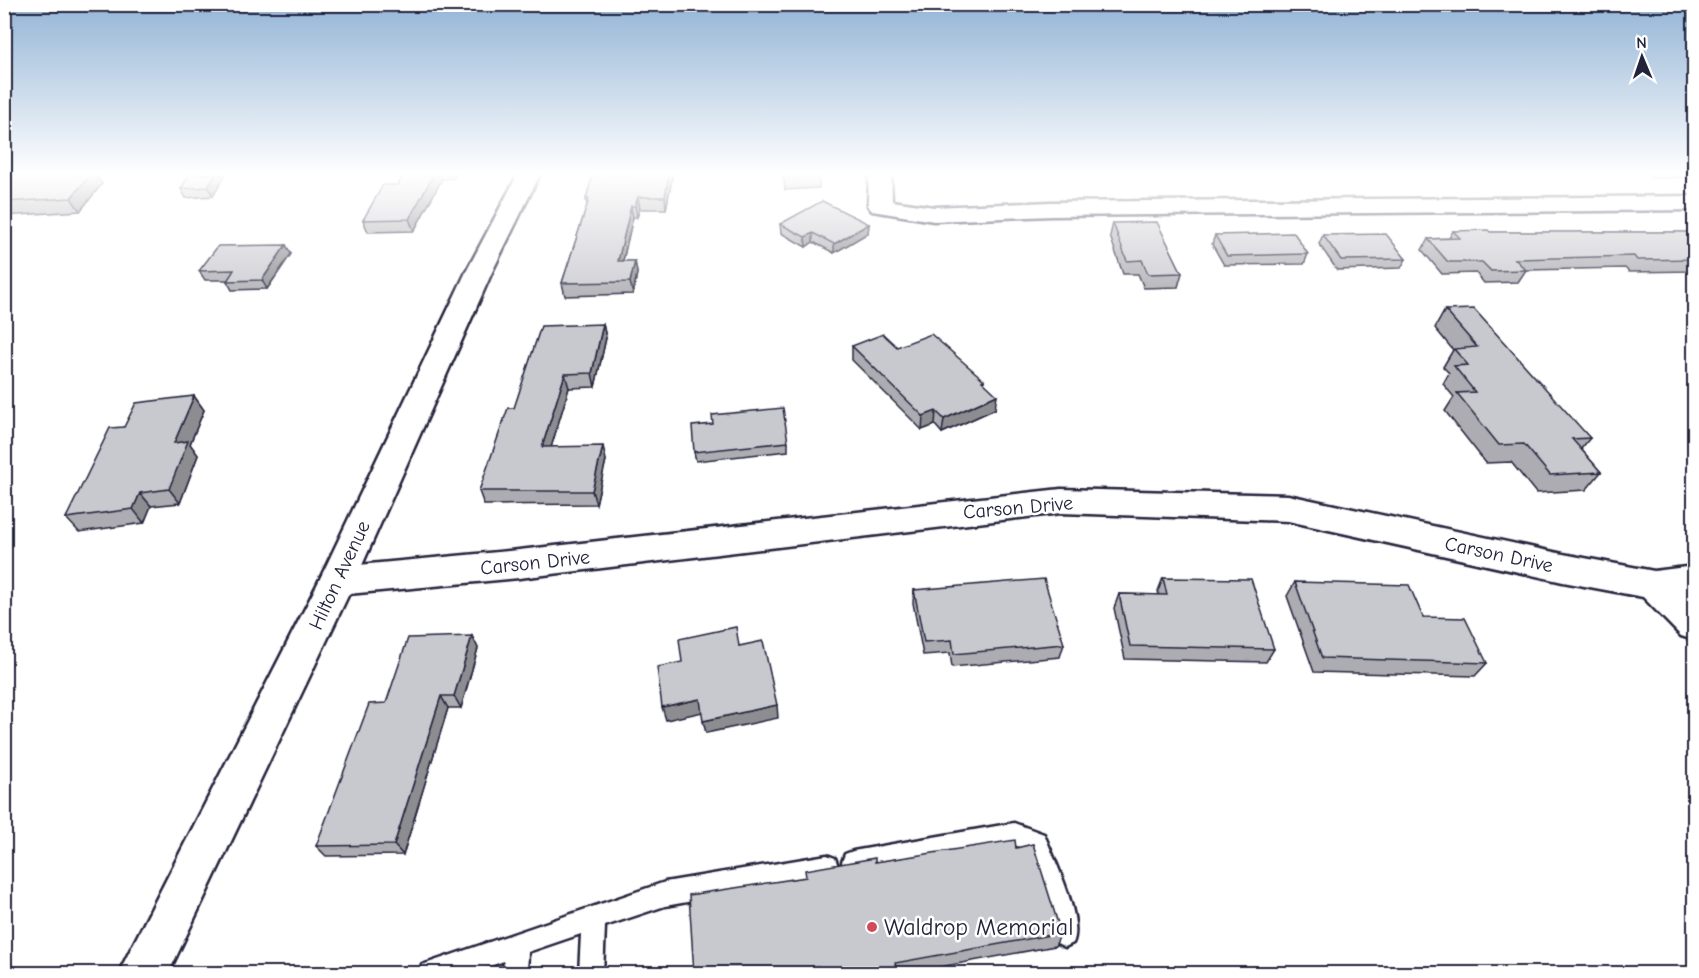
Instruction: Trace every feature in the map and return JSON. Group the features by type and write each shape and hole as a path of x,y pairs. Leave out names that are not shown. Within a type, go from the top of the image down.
{"street":[{"name":"Hilton Avenue","path":"142,974 337,581 479,272 506,220"},
{"name":"Carson Drive","path":"337,581 519,564 1061,501 1288,508 1563,568 1654,585 1695,579"},
{"path":"1654,585 1695,625"}],"lane":[{"path":"431,974 665,894 1014,834 1036,842 1062,913 1065,935"},
{"path":"591,974 593,918"},
{"path":"515,974 518,944"}],"building":[{"path":"582,220 628,220 618,261 635,261 630,282 562,283"},
{"path":"788,220 860,220 869,224 834,244 813,233 805,237 780,224"},
{"path":"1157,222 1182,273 1148,274 1142,260 1127,261 1113,223"},
{"path":"1488,230 1490,232 1695,232 1695,259 1637,260 1634,256 1515,259 1526,270 1491,271 1482,262 1448,262 1428,239 1460,238 1453,231"},
{"path":"1294,233 1308,254 1227,256 1215,235"},
{"path":"1386,234 1406,259 1341,260 1323,235"},
{"path":"286,245 262,280 227,281 234,270 199,271 218,246"},
{"path":"1474,309 1590,438 1572,439 1601,472 1550,475 1524,444 1499,445 1457,393 1475,392 1454,366 1468,365 1454,349 1477,347 1445,310"},
{"path":"603,324 592,373 565,374 542,447 603,446 592,491 479,491 508,408 514,408 541,326"},
{"path":"883,334 897,347 931,334 984,380 982,381 997,395 944,419 936,411 923,416 852,346"},
{"path":"194,396 174,443 188,441 169,489 140,493 133,509 66,518 110,428 124,427 136,403"},
{"path":"783,408 788,442 694,452 692,426 713,424 712,415"},
{"path":"1163,578 1251,579 1274,649 1130,646 1119,594 1167,595"},
{"path":"1044,579 1064,644 954,654 952,640 924,642 914,590"},
{"path":"1295,582 1409,585 1423,617 1465,618 1487,663 1322,658"},
{"path":"736,627 739,646 763,641 777,705 703,721 700,699 662,707 657,667 682,662 679,639"},
{"path":"472,636 454,696 441,696 394,845 316,846 369,704 386,703 408,638"},
{"name":"Waldrop Memorial","path":"1015,840 1016,848 1033,844 1061,933 895,963 897,974 819,974 818,966 760,974 694,974 689,895 806,877 805,870 875,858 875,862"}],"place":[{"name":"Waldrop Memorial","path":"872,927"}]}
